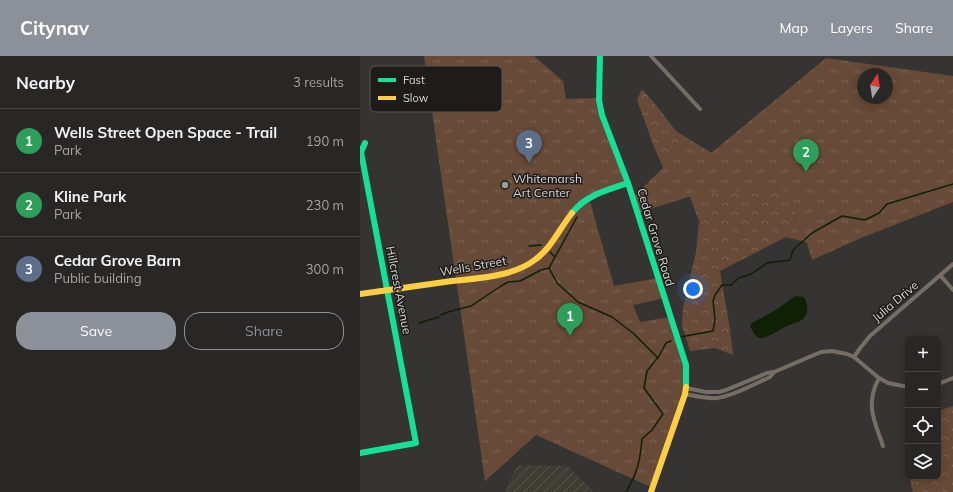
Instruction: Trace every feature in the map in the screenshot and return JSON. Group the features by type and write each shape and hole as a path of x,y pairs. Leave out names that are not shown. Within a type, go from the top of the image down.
{"street":[{"name":"Cedar Grove Road","path":"600,56 599,100 602,115 628,183 686,365 685,391 651,492"},
{"path":"651,56 700,109"},
{"name":"Hillcrest Avenue","path":"360,453 416,443 361,152 365,143"},
{"name":"Wells Street","path":"360,294 498,275 522,268 536,260 546,249 568,217 582,202 628,183"},
{"name":"Julia Drive","path":"854,357 870,336 941,276 953,264"},
{"path":"941,276 953,290"},
{"path":"685,391 719,392 767,373 774,372 821,352 832,351 854,357 879,378 888,383 905,386"},
{"path":"879,378 874,387 871,411 883,446"},
{"path":"941,383 953,378"}],"shaded area":[{"path":"795,296 804,297 805,299 807,310 804,318 769,336 759,338 756,336 750,326 752,323 776,310"},
{"path":"518,465 568,466 594,492 506,492 508,483"}],"green space":[{"path":"424,56 534,56 563,81 566,99 599,98 628,183 589,198 614,286 658,278 664,298 633,305 640,322 670,317 686,365 687,383 653,488 536,435 485,481 432,112 502,112 502,66 425,66"},
{"path":"826,58 953,76 953,202 861,238 812,260 804,233 783,186 688,197 638,213 633,197 690,142 705,158"},
{"path":"838,66 857,69 857,104 893,104 893,74 913,77 812,244 786,237 720,271 733,355 715,348 690,351 682,326 683,308 696,252 699,221 686,187 665,172 654,147 637,100 642,89 676,131 716,156"},
{"path":"953,406 953,492 913,492 910,480 941,480 941,410"}],"waterway":[{"path":"680,337 713,331 715,319 713,301 722,285 731,285 739,278 751,274 767,263 790,260 793,250 812,233 842,216 865,220 879,213 887,204 953,184"},
{"path":"549,268 577,217"},
{"path":"529,246 541,245"},
{"path":"550,252 554,256"},
{"path":"441,315 471,306 508,282 520,281 541,270 549,268 557,283 578,302 612,317 633,333 658,358"},
{"path":"419,323 439,317"},
{"path":"626,492 638,466 642,439 652,430 663,414 644,388 647,371 659,356 666,343 671,341"}],"traffic: fast":[{"path":"600,56 599,100 602,115 628,183 686,365 686,387"},
{"path":"360,453 416,443 361,152 365,143"},
{"path":"572,213 590,197 628,183"}],"traffic: slow":[{"path":"360,294 481,278 505,274 516,270 536,259 547,249 572,213"},
{"path":"651,492 685,394 686,387"}],"place":[{"name":"Cedar Grove Barn","path":"529,163"},
{"name":"Kline Park","path":"806,172"},
{"name":"Whitemarsh Art Center","path":"505,185"},
{"name":"Wells Street Open Space - Trail","path":"570,336"}]}
